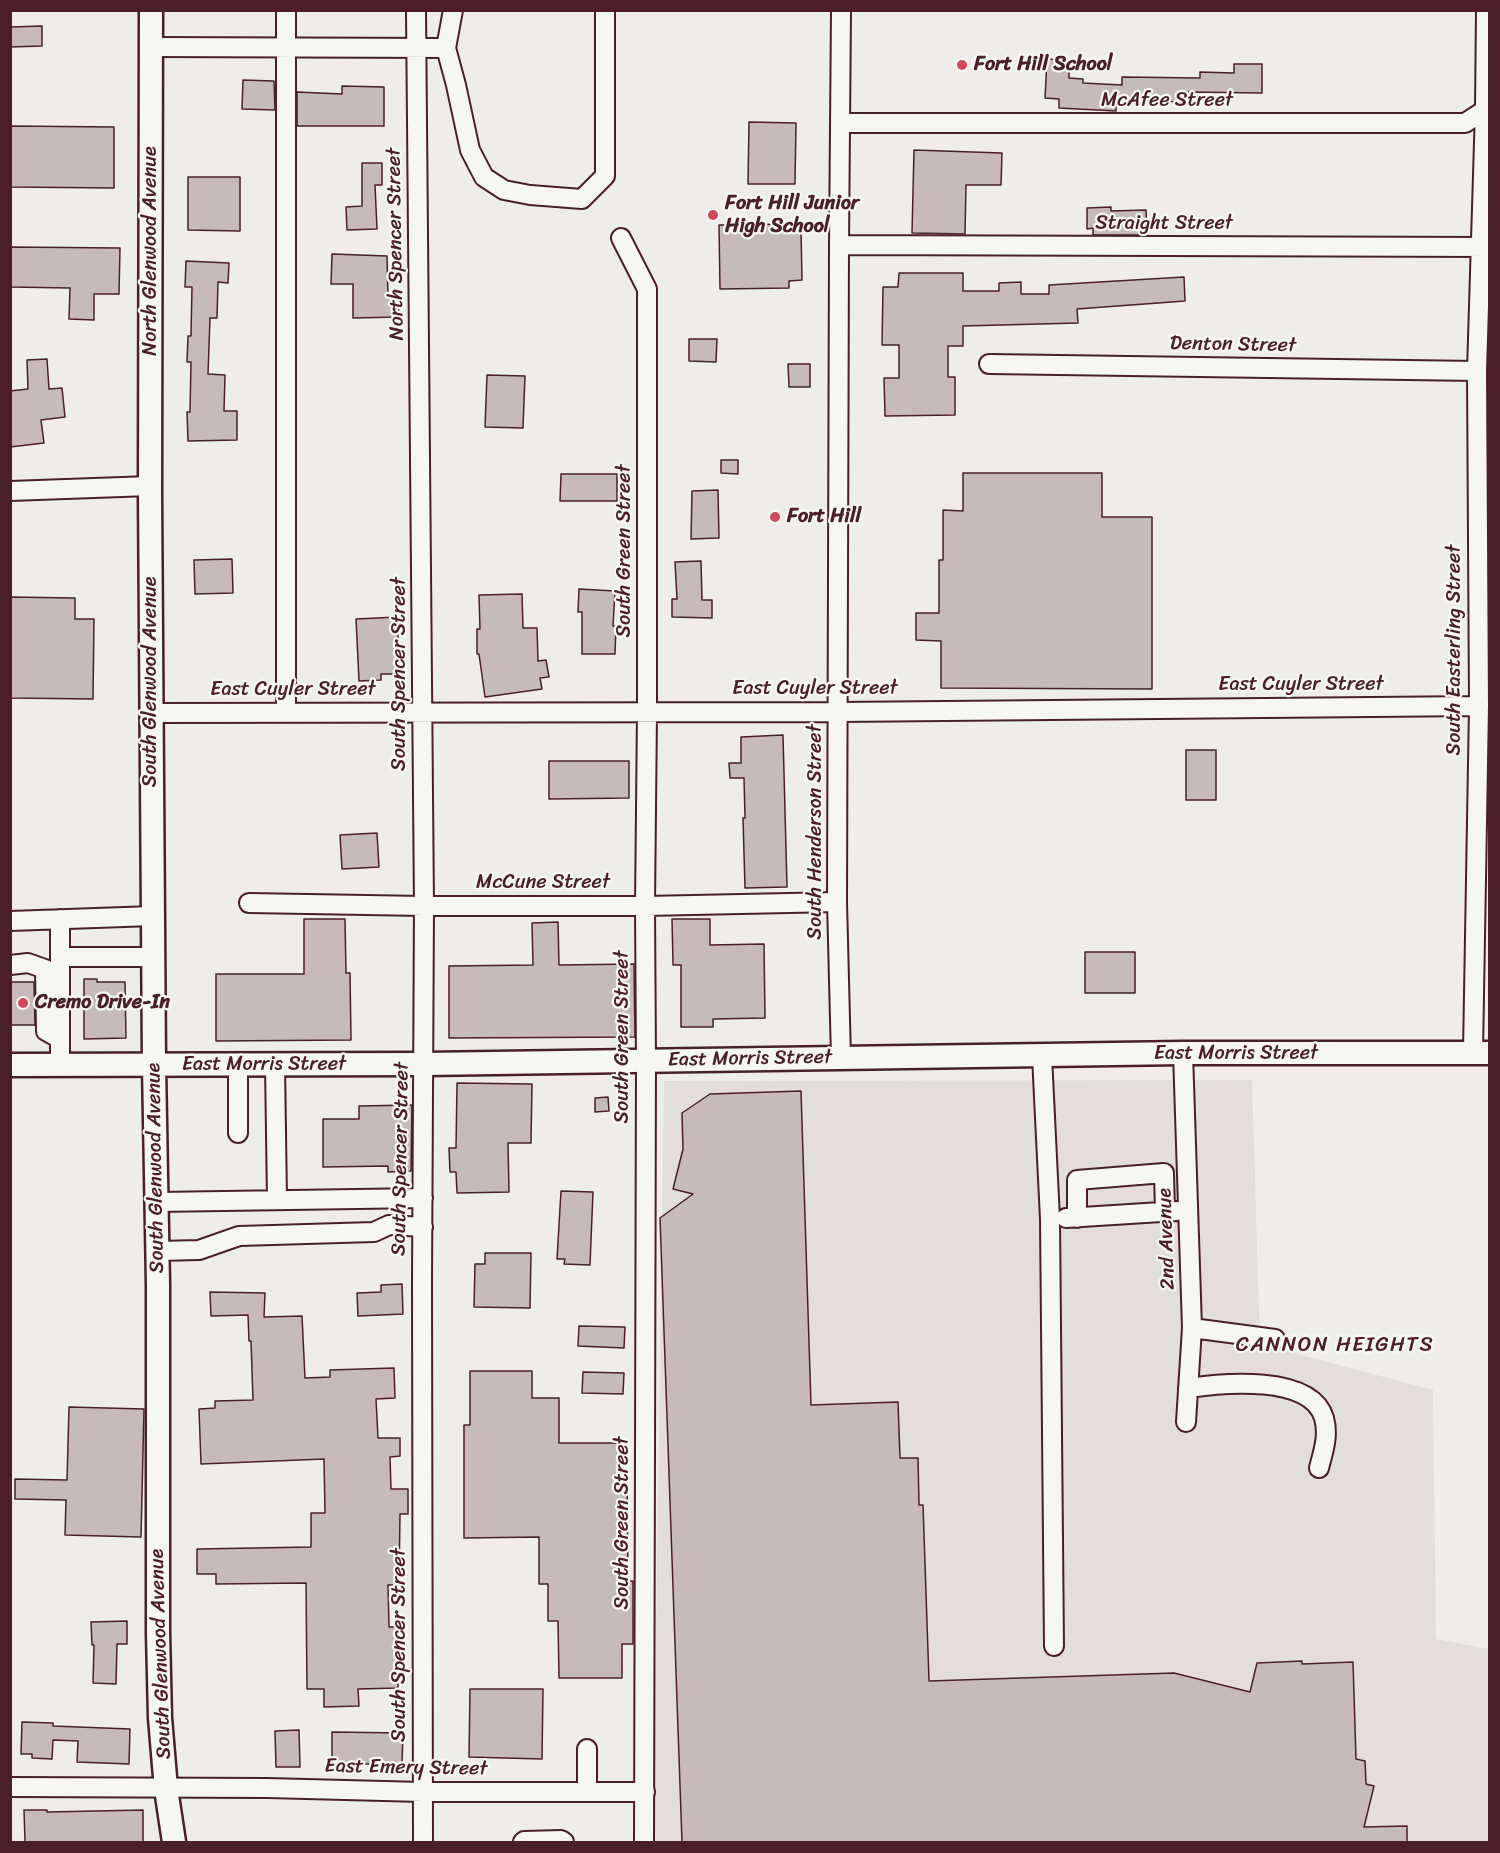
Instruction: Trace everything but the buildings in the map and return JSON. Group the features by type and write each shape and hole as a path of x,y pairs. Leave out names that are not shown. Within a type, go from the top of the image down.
{"main road":[{"name":"North Glenwood Avenue","path":"150,489 151,10"},
{"name":"South Glenwood Avenue","path":"150,489 154,1065 158,1251 158,1634 160,1718 166,1789 174,1842"},
{"name":"East Morris Street","path":"10,1065 425,1064 1183,1053 1481,1052"}],"street":[{"path":"286,10 286,713"},
{"name":"North Spencer Street","path":"416,10 421,476"},
{"path":"453,10 446,48 470,150 483,177 504,190 530,195 582,199 605,176 605,10"},
{"name":"South Henderson Street","path":"841,10 838,245 837,902 841,1058"},
{"name":"South Easterling Street","path":"1481,1052 1477,371 1485,247 1486,10"},
{"path":"151,47 446,48"},
{"name":"McAfee Street","path":"840,123 1465,123 1487,110"},
{"name":"South Green Street","path":"621,238 647,290 644,1842"},
{"name":"Straight Street","path":"838,245 1485,247"},
{"name":"Denton Street","path":"989,364 1477,371"},
{"name":"South Spencer Street","path":"421,476 425,1064 423,1842"},
{"path":"10,491 150,489"},
{"name":"East Cuyler Street","path":"152,713 838,712 1479,706"},
{"name":"McCune Street","path":"249,903 645,906 837,902"},
{"path":"10,921 153,916"},
{"path":"60,919 60,1065"},
{"path":"60,957 153,957"},
{"path":"10,965 28,963 45,969 46,1031 60,1039"},
{"name":"2nd Avenue","path":"1183,1053 1192,1328 1186,1422"},
{"path":"1042,1056 1050,1219 1054,1646"},
{"path":"238,1065 238,1133"},
{"path":"275,1065 277,1200"},
{"path":"1077,1218 1077,1180 1164,1173 1165,1211"},
{"path":"157,1202 423,1198"},
{"path":"1050,1219 1188,1210"},
{"path":"158,1251 199,1250 239,1236 374,1232 389,1225 423,1227"},
{"path":"1192,1328 1275,1339"},
{"path":"1188,1388 1222,1383 1257,1383 1290,1389 1312,1400 1324,1417 1326,1439 1318,1468"},
{"path":"587,1749 587,1791"},
{"name":"East Emery Street","path":"10,1788 645,1792"},
{"path":"523,1842 561,1840 564,1842"}],"shaded area":[{"path":"1252,1080 1260,1344 1433,1390 1436,1639 1489,1649 1489,1842 653,1842 664,1081"}],"place":[{"name":"Fort Hill School","path":"962,65"},
{"name":"Fort Hill Junior High School","path":"713,215"},
{"name":"Fort Hill","path":"775,517"},
{"name":"Cremo Drive-In","path":"23,1003"}],"district":[{"name":"CANNON HEIGHTS","path":"1335,1346"}]}
